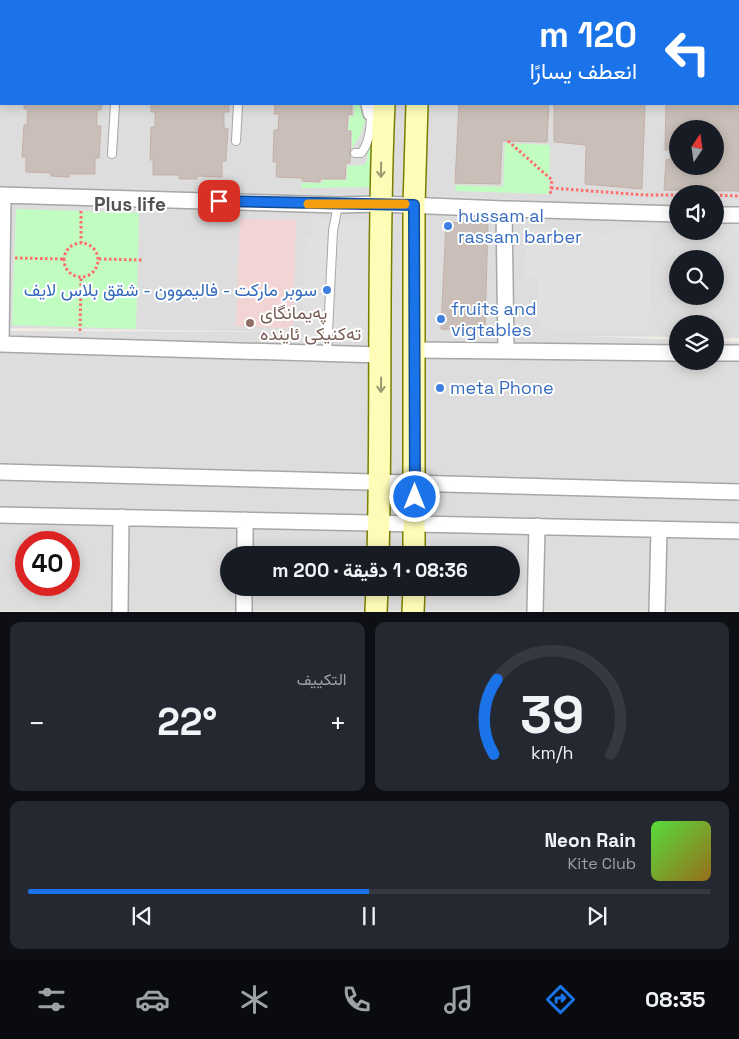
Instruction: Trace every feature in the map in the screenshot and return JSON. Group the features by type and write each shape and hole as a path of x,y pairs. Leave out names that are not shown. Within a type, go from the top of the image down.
{"street":[{"path":"414,546 414,205 417,105"},
{"path":"377,108 382,136 378,546"},
{"path":"382,136 416,136"},
{"path":"381,355 0,344 1,195 380,204 669,214"},
{"path":"504,209 506,351"},
{"path":"724,215 739,215"},
{"path":"414,350 669,352"},
{"path":"724,353 739,353"},
{"path":"0,472 739,492"},
{"path":"0,515 739,530"},
{"path":"120,612 121,517"},
{"path":"245,520 245,546"},
{"path":"535,612 537,526"},
{"path":"657,612 659,528"},
{"path":"244,596 244,612"},
{"path":"376,612 377,596"},
{"path":"413,612 414,596"}],"lane":[{"path":"112,154 115,105"},
{"path":"236,141 238,105"},
{"path":"355,153 362,153 364,149 377,108"},
{"path":"327,353 333,231 338,204"}],"path":[{"path":"508,141 552,180 549,198"},
{"path":"551,188 669,195"},
{"path":"724,195 739,196"},
{"path":"81,243 91,246 98,254 99,259 95,270 91,274 81,277 67,270 64,260 65,254 71,246 81,243"},
{"path":"15,258 64,260"},
{"path":"99,259 142,260"},
{"path":"80,334 81,277"}],"shaded area":[{"path":"0,105 739,105 739,338 724,338 724,315 669,315 669,337 586,336 669,340 669,370 724,370 724,341 739,342 739,611 0,611 0,331 317,332 0,328"},
{"path":"434,195 549,201 548,206 435,200"},
{"path":"573,197 669,198 669,209 575,206"},
{"path":"724,199 739,199 739,210 724,209"},
{"path":"312,215 319,215 324,219 383,222 373,337 364,342 300,341 301,325 309,324 310,310 302,309 306,236 311,236"},
{"path":"240,219 296,220 293,328 236,326"},
{"path":"724,221 739,222 739,234 724,233"},
{"path":"528,228 611,234 613,228 651,230 649,333 539,329 538,278 524,278"}],"green space":[{"path":"354,105 359,105 365,121 360,136 352,148 352,130 348,130 350,116 354,116"},
{"path":"373,124 373,187 301,188 302,183 322,183 323,180 347,180 347,166 364,165 367,160"},
{"path":"505,143 550,145 549,194 456,191 455,185 503,187"},
{"path":"16,209 139,213 136,329 12,325"}],"building":[{"path":"24,105 102,105 101,110 97,110 97,126 101,126 99,158 95,158 95,174 69,174 69,177 51,176 51,173 26,172 26,157 22,157 24,125 27,125 28,109 24,109"},
{"path":"151,105 229,105 229,112 224,112 224,128 228,129 226,161 222,161 222,177 197,176 197,179 179,179 179,175 153,175 153,160 150,160 151,127 155,127 155,112 151,112"},
{"path":"275,105 352,105 352,115 348,114 347,131 351,131 350,163 346,163 345,179 320,179 320,182 302,181 302,178 276,177 277,162 273,162 274,130 278,130 279,114 274,114"},
{"path":"459,105 549,105 547,142 502,141 500,184 455,183"},
{"path":"554,105 645,105 642,189 585,184 586,145 554,142"},
{"path":"666,105 739,105 739,191 724,191 724,185 669,185 669,190 664,190 666,160 669,159 669,175 724,175 724,120 669,120 669,150 665,150"},
{"path":"446,222 488,224 485,331 441,329"}],"slow traffic":[{"path":"308,204 405,204"}],"place":[{"name":"hussam al rassam barber","path":"448,226"},
{"name":"سوبر ماركت - فاليموون - شقق بلاس لايف","path":"327,290"},
{"name":"fruits and vigtables","path":"441,319"},
{"name":"پەیمانگای تەکنیکی ئایندە","path":"250,323"},
{"name":"meta Phone","path":"440,388"}],"district":[{"name":"Plus life","path":"130,204"}],"route":[{"path":"219,201 414,205 415,497"}]}
